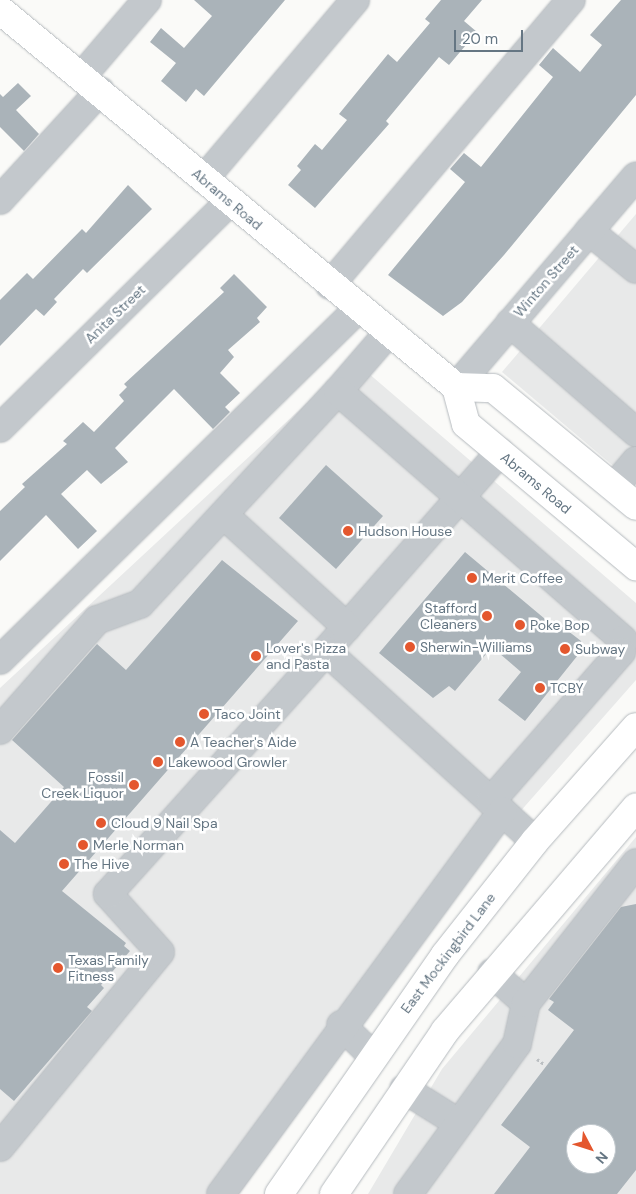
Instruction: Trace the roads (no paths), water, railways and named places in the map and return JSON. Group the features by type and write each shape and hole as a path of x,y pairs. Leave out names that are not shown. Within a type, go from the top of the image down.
{"main road":[{"name":"Abrams Road","path":"0,10 330,285 456,386 466,424 636,566"},
{"path":"456,386 493,388 636,506"},
{"name":"East Mockingbird Lane","path":"279,1194 372,1055 535,841 636,726"},
{"path":"334,1194 404,1089 492,973 632,821"}],"street":[{"path":"0,200 91,84 147,0"},
{"path":"204,179 355,0"},
{"path":"330,285 571,0"},
{"name":"Winton Street","path":"456,386 636,176"},
{"name":"Anita Street","path":"0,428 230,202"},
{"path":"590,231 636,269"},
{"path":"0,660 359,308"},
{"path":"510,323 636,432"},
{"path":"0,730 98,620 140,604 225,516 389,332"},
{"path":"222,1194 496,806 621,652 623,640 461,496 338,391"},
{"path":"0,1147 160,952 108,894 326,651 500,452"},
{"path":"614,487 636,460"},
{"path":"225,516 347,627"},
{"path":"326,651 535,841"},
{"path":"416,1191 457,1122 517,1044 526,1003 636,863"},
{"path":"492,973 526,1003"},
{"path":"341,1025 372,1055"},
{"path":"404,1089 457,1122"}],"place":[{"name":"Hudson House","path":"348,531"},
{"name":"Merit Coffee","path":"472,578"},
{"name":"Stafford Cleaners","path":"487,616"},
{"name":"Poke Bop","path":"520,625"},
{"name":"Sherwin-Williams","path":"410,647"},
{"name":"Subway","path":"565,649"},
{"name":"Lover's Pizza and Pasta","path":"256,656"},
{"name":"TCBY","path":"540,688"},
{"name":"Taco Joint","path":"204,714"},
{"name":"A Teacher's Aide","path":"180,742"},
{"name":"Lakewood Growler","path":"158,762"},
{"name":"Fossil Creek Liquor","path":"134,785"},
{"name":"Cloud 9 Nail Spa","path":"101,823"},
{"name":"Merle Norman","path":"83,845"},
{"name":"The Hive","path":"64,864"},
{"name":"Texas Family Fitness","path":"58,968"}]}
